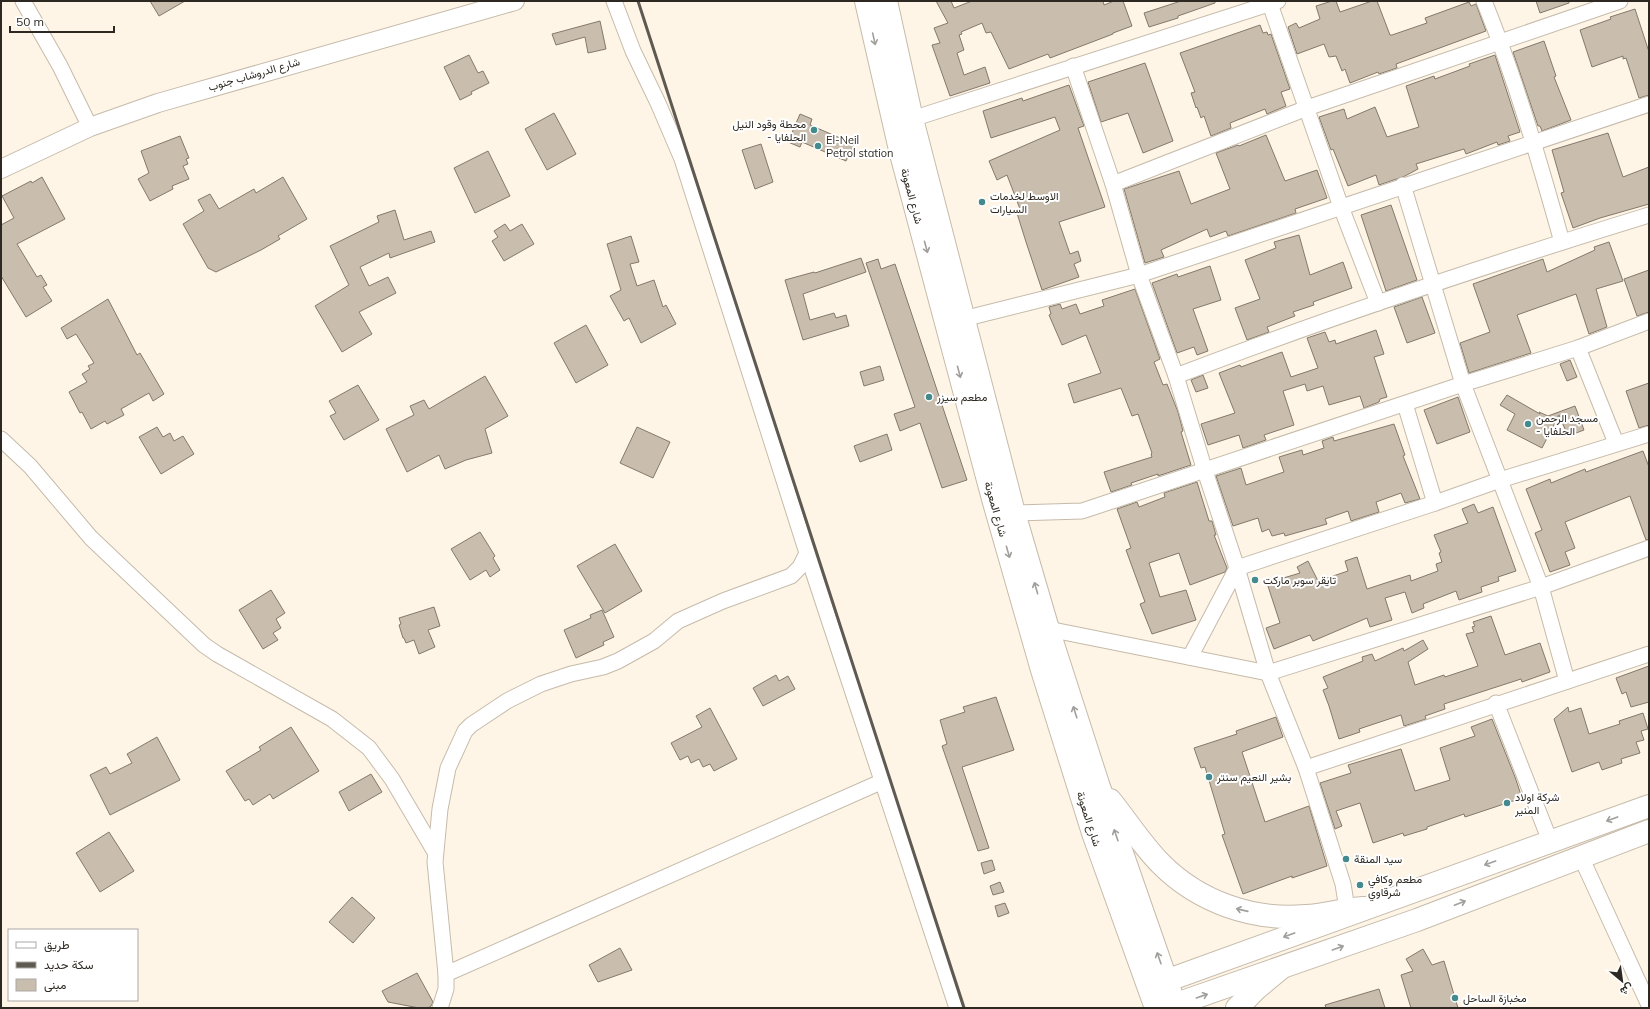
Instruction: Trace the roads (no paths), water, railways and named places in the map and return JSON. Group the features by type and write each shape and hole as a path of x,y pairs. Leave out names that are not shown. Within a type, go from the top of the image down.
{"main road":[{"name":"شارع المعونة","path":"866,1 903,162 993,499 1042,670 1093,833 1168,1007"},
{"name":"شارع المعونة","path":"886,1 912,119 1014,514 1048,629 1098,784 1158,984"},
{"path":"1098,784 1161,864 1192,890 1226,906 1265,915 1306,916 1361,907"},
{"path":"1158,984 1361,907 1649,806"},
{"path":"1168,1007 1383,932 1649,831"},
{"path":"1361,907 1383,932"},
{"path":"1238,1008 1257,988 1280,969"}],"street":[{"path":"23,1 60,66 90,128"},
{"name":"شارع الدروشاب جنوب","path":"1,170 90,128 158,103 198,90 515,1"},
{"path":"614,1 633,52 658,103 682,159 807,553 957,1008"},
{"path":"1484,1 1501,42 1534,142 1562,242"},
{"path":"1113,184 1307,108 1620,1"},
{"path":"912,119 1274,2 1307,108 1341,207 1378,303"},
{"path":"1073,66 1113,184 1138,275 1176,376 1237,568 1268,673 1306,768 1342,884 1361,907"},
{"path":"963,319 1138,275 1403,185 1649,104"},
{"path":"1403,185 1463,384 1540,587 1567,681"},
{"path":"1176,376 1253,346 1378,303 1649,215"},
{"path":"1014,514 1082,512 1463,384 1578,348 1649,321"},
{"path":"1578,348 1616,443"},
{"path":"1405,404 1435,503"},
{"path":"1190,657 1237,568 1500,480 1649,434"},
{"path":"1,439 30,466 91,538 204,645 217,654 332,719 368,748 392,779 435,852"},
{"path":"1048,629 1268,673 1540,587 1649,548"},
{"path":"440,1008 446,989 446,974 435,852 440,809 448,768 465,731 471,725 507,701 542,684 571,674 603,667 618,661 654,641 678,621 723,601 790,576 800,567 807,553"},
{"path":"1306,768 1496,703 1649,654"},
{"path":"1496,703 1550,841"},
{"path":"446,974 883,781"},
{"path":"1581,857 1649,1005"}],"railway":[{"path":"638,1 964,1008"}],"place":[{"name":"محطة وقود النيل - الحلفايا","path":"814,130"},
{"name":"El-Neil Petrol station","path":"818,146"},
{"name":"الاوسط لخدمات السيارات","path":"982,202"},
{"name":"مطعم سيزر","path":"929,397"},
{"name":"مسجد الرحمن - الحلفايا","path":"1528,424"},
{"name":"تايقر سوبر ماركت","path":"1255,580"},
{"name":"بشير النعيم سنتر","path":"1209,777"},
{"name":"شركة اولاد المنير","path":"1507,803"},
{"name":"سيد المنقة","path":"1346,859"},
{"name":"مطعم وكافي شرقاوي","path":"1360,885"},
{"name":"مخبازة الساحل","path":"1455,998"}]}
